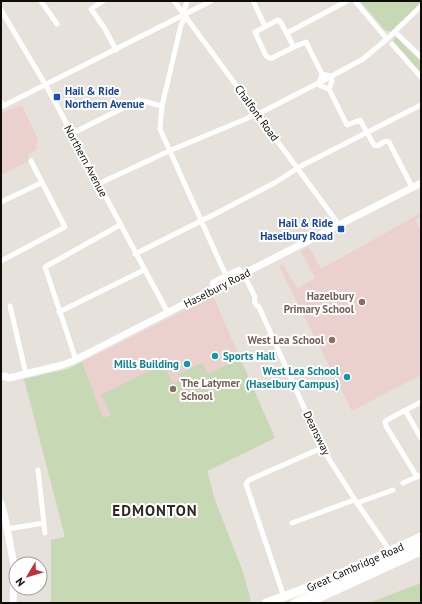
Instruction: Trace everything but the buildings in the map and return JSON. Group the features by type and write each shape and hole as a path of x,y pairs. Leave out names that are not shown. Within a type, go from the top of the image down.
{"highway":[{"name":"Great Cambridge Road","path":"266,603 323,582 421,537"},
{"name":"Great Cambridge Road","path":"295,603 421,547"}],"street":[{"path":"41,1 57,24"},
{"path":"103,1 91,9 105,29 116,50"},
{"name":"Chalfont Road","path":"174,1 340,226"},
{"path":"187,1 162,106 160,129 169,152 228,279"},
{"path":"2,104 46,85 211,1"},
{"path":"253,1 265,26"},
{"path":"286,33 347,1"},
{"path":"355,1 387,39"},
{"path":"98,184 248,118 330,77 363,58 395,32 421,6"},
{"name":"Northern Avenue","path":"1,10 46,85 135,254 168,313"},
{"path":"294,47 279,20 255,31 267,57 272,58 306,42 322,74 330,77"},
{"path":"395,32 421,57"},
{"path":"392,44 421,77"},
{"path":"319,83 322,74"},
{"path":"329,89 332,81 330,77"},
{"path":"319,83 321,86 329,89 347,125 360,120 374,145 377,146 386,141 389,142 412,188"},
{"path":"71,134 139,100 162,106"},
{"path":"135,254 201,222 298,169 421,105"},
{"path":"1,262 65,227 31,161"},
{"path":"1,202 41,182"},
{"name":"Haselbury Road","path":"1,382 6,381 4,377 26,374 76,360 215,290 228,279 244,275 421,183"},
{"path":"76,360 45,267 120,225"},
{"path":"59,312 144,270"},
{"name":"Deansway","path":"244,275 260,304 259,307 322,448 390,551"},
{"path":"10,306 26,374"},
{"path":"403,483 419,476 386,426 385,422 421,402"},
{"path":"405,410 421,438"},
{"path":"284,597 246,484 249,480 322,448"},
{"path":"38,470 45,533"},
{"path":"292,523 393,490"},
{"path":"1,503 14,565 13,603"},
{"path":"7,529 44,523"},
{"path":"312,603 421,553"}],"shaded area":[{"path":"22,105 38,140 36,145 37,149 28,155 29,161 1,175 1,113"},
{"name":"Hazelbury Primary School","path":"421,213 421,216 415,220 421,231 421,375 352,411 279,266 283,264 298,288 315,278 301,251 309,247 321,269"},
{"name":"The Latymer School","path":"213,296 275,438 207,471 103,418 82,362"}],"green space":[{"path":"360,1 421,1 421,4 391,32 385,30"},
{"path":"396,37 421,62 421,74 393,42"},
{"path":"240,358 275,438 207,471 215,500 243,572 251,601 245,603 51,603 51,540 65,537 24,379 68,369 82,362 103,418 111,415 101,395 163,364 173,383 181,380 179,374 202,363 208,374"},
{"path":"421,583 421,603 369,603"}],"place":[{"name":"Hail & Ride Northern Avenue","path":"57,97"},
{"name":"Hail & Ride Haselbury Road","path":"341,229"},
{"name":"Hazelbury Primary School","path":"362,302"},
{"name":"West Lea School","path":"332,340"},
{"name":"Sports Hall","path":"215,356"},
{"name":"Mills Building","path":"187,364"},
{"name":"West Lea School (Haselbury Campus)","path":"347,377"},
{"name":"The Latymer School","path":"173,389"}],"district":[{"name":"EDMONTON","path":"155,511"}]}
